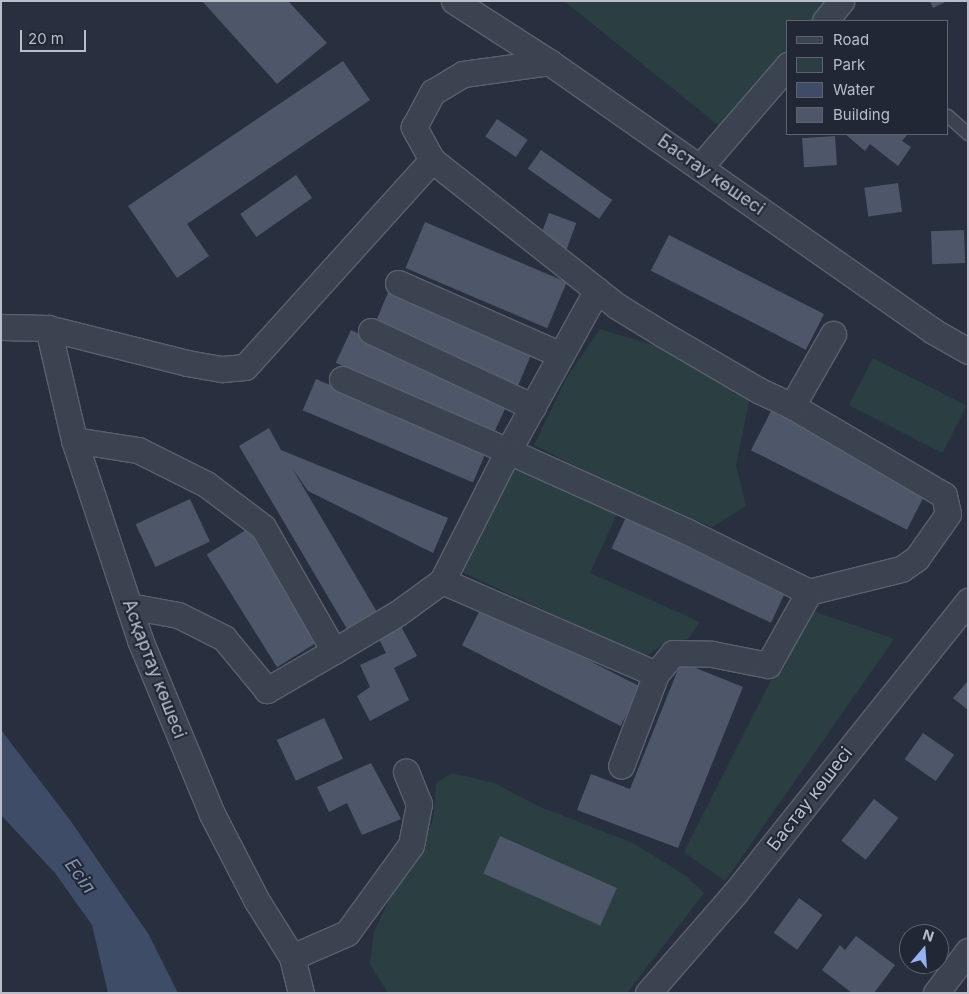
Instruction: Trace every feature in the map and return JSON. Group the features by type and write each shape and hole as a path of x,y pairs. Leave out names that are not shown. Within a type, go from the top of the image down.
{"street":[{"name":"Бастау көшесі","path":"454,1 549,62 933,331 968,351"},
{"path":"342,379 686,531 809,592 901,569 910,564 917,558 948,514 944,495 792,406 760,391 664,335 597,290 432,160 414,127 433,92 462,74 549,62"},
{"path":"700,168 786,67"},
{"path":"1,327 48,328 187,362 222,368 244,367 432,160"},
{"path":"398,283 561,355"},
{"path":"129,606 178,615 224,638 267,690 398,613 442,581 508,451 597,290"},
{"name":"Асқартау көшесі","path":"48,328 74,440 140,640 212,814 257,901 292,957 300,993"},
{"path":"371,330 533,406"},
{"path":"792,406 833,334"},
{"path":"74,440 138,450 206,484 263,528 334,651"},
{"path":"442,581 656,674"},
{"path":"621,766 656,674 673,653 712,654 768,665 809,592"},
{"name":"Бастау көшесі","path":"648,993 735,893 968,601"},
{"path":"292,957 348,934 411,845 419,804 406,772"},
{"path":"936,993 968,950"}],"lane":[{"path":"949,117 968,134"}],"green space":[{"path":"564,1 827,1 812,20 786,20 786,52 723,129"},
{"path":"600,329 653,345 750,397 736,465 746,506 712,527 611,484 534,445 567,377"},
{"path":"873,358 967,406 942,453 849,405"},
{"path":"514,467 617,514 590,573 700,622 688,639 664,643 645,657 460,571"},
{"path":"807,609 894,639 725,881 684,852"},
{"path":"452,773 494,783 540,807 633,843 686,876 704,893 627,993 388,993 370,964 374,932 394,890 420,857 433,819 436,783"}],"water":[{"name":"Есіл","path":"1,730 70,820 149,935 178,993 108,993 92,925 55,873 1,815"}],"building":[{"path":"202,1 288,1 327,43 277,84"},
{"path":"930,1 947,1 933,8"},
{"path":"343,61 370,100 187,224 209,256 177,278 128,206"},
{"path":"497,119 528,140 516,157 485,136"},
{"path":"846,135 907,135 902,141 911,147 898,166 870,144 865,151"},
{"path":"835,136 837,165 804,167 802,138"},
{"path":"541,150 612,200 599,219 528,169"},
{"path":"296,175 312,198 256,237 240,214"},
{"path":"898,183 902,212 868,216 864,188"},
{"path":"549,213 576,223 567,249 539,239"},
{"path":"425,222 567,282 547,328 405,268"},
{"path":"964,230 965,263 932,264 931,231"},
{"path":"669,235 824,314 806,350 651,271"},
{"path":"390,288 534,349 518,386 374,325"},
{"path":"351,330 508,403 493,436 336,363"},
{"path":"316,379 486,451 473,483 303,410"},
{"path":"771,411 927,490 907,530 751,450"},
{"path":"269,428 281,450 448,518 433,553 308,491 292,468 377,612 347,629 239,446"},
{"path":"190,499 210,542 155,567 136,524"},
{"path":"628,513 788,587 771,623 612,548"},
{"path":"249,528 319,641 277,667 207,554"},
{"path":"482,606 641,687 621,726 462,645"},
{"path":"398,621 417,656 394,668 409,700 370,721 357,696 370,687 360,665 386,653 375,631"},
{"path":"681,662 743,687 678,848 577,810 591,774 630,789"},
{"path":"968,681 968,710 953,698"},
{"path":"324,718 343,759 296,781 277,740"},
{"path":"923,733 954,755 936,781 905,759"},
{"path":"371,763 401,819 362,835 347,803 329,812 317,787"},
{"path":"874,799 898,818 866,860 841,841"},
{"path":"500,836 617,888 600,926 483,873"},
{"path":"799,898 822,915 797,950 774,933"},
{"path":"856,936 895,965 874,993 852,993 822,970 840,945 845,950"}]}
